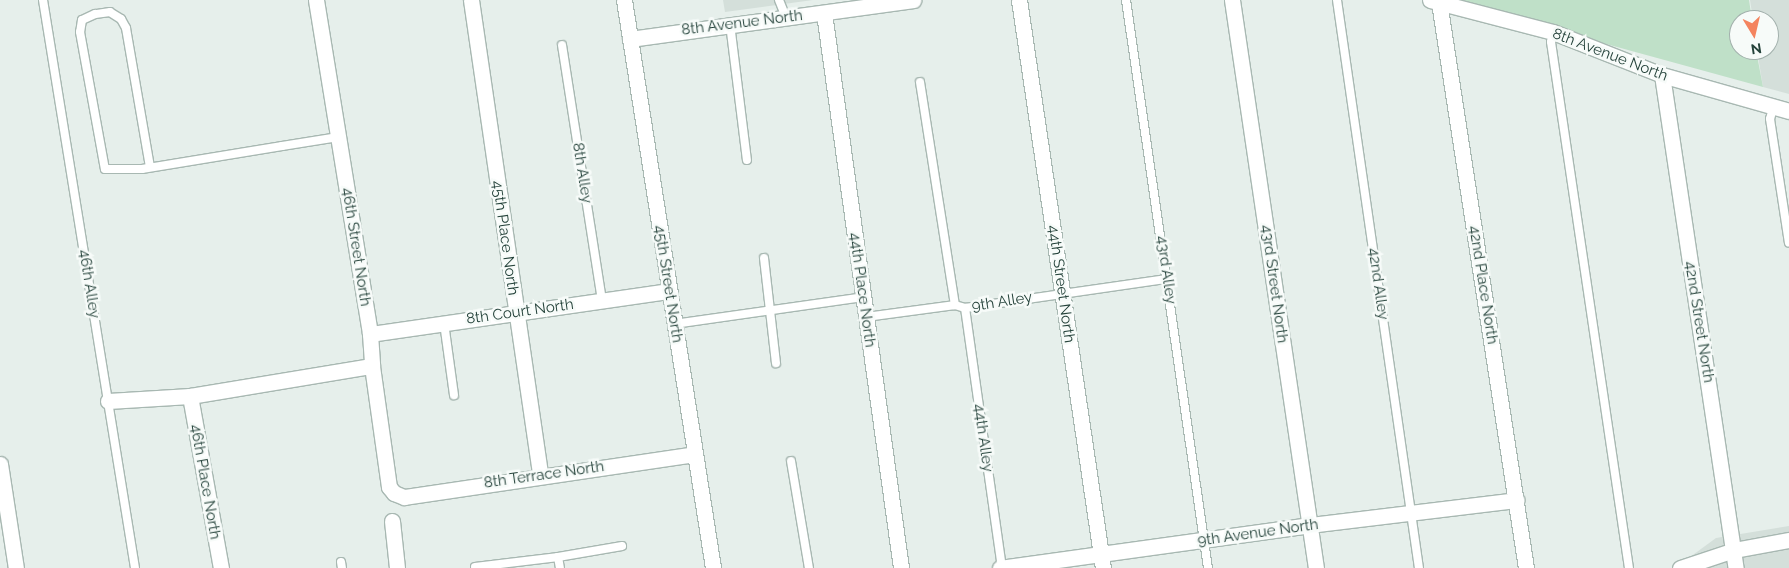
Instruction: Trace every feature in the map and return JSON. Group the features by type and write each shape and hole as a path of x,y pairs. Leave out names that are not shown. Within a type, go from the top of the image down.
{"street":[{"name":"46th Street North","path":"316,0 370,334 372,366 389,487 394,493"},
{"name":"45th Place North","path":"471,0 540,475"},
{"name":"45th Street North","path":"624,0 713,568"},
{"name":"8th Avenue North","path":"630,39 912,0"},
{"name":"44th Street North","path":"1019,0 1102,561"},
{"name":"43rd Street North","path":"1232,0 1316,568"},
{"name":"8th Avenue North","path":"1434,1 1553,32 1662,75 1789,111"},
{"name":"42nd Place North","path":"1434,1 1526,568"},
{"name":"44th Place North","path":"824,13 901,568"},
{"name":"42nd Street North","path":"1662,75 1736,568"},
{"name":"8th Court North","path":"370,334 669,291"},
{"path":"108,401 190,396 372,366"},
{"name":"46th Place North","path":"190,396 221,568"},
{"name":"8th Terrace North","path":"394,493 404,497 540,475 694,454"},
{"path":"0,464 16,568"},
{"name":"9th Avenue North","path":"1001,568 1102,561 1204,541 1310,525 1516,500"},
{"path":"392,521 397,568"},
{"path":"1680,568 1734,550 1789,540"}],"lane":[{"name":"46th Alley","path":"43,0 135,568"},
{"path":"779,0 786,17"},
{"name":"43rd Alley","path":"1126,0 1208,568"},
{"name":"42nd Alley","path":"1337,0 1419,568"},
{"path":"150,167 126,28 121,18 110,12 95,14 82,20 80,32 105,169 150,167 338,137"},
{"path":"730,24 747,160"},
{"path":"1553,32 1551,42 1629,568"},
{"name":"8th Alley","path":"562,45 602,301"},
{"path":"920,82 955,305"},
{"path":"1773,108 1770,119 1789,243"},
{"path":"764,258 776,363"},
{"name":"9th Alley","path":"866,317 955,305 965,308 1063,292 1167,279"},
{"path":"674,324 863,297"},
{"name":"44th Alley","path":"965,308 1001,568"},
{"path":"444,323 454,395"},
{"path":"791,461 809,568"},
{"path":"475,567 558,557 622,546"},
{"path":"558,557 560,568"}],"shaded area":[{"path":"723,0 813,0 725,12"},
{"path":"1750,0 1789,0 1789,94 1763,87 1759,60 1779,60 1779,10 1752,10"},
{"path":"1789,526 1789,568 1675,568 1716,538"}],"green space":[{"path":"1446,0 1749,0 1750,10 1729,10 1729,60 1758,60 1763,87"}]}
